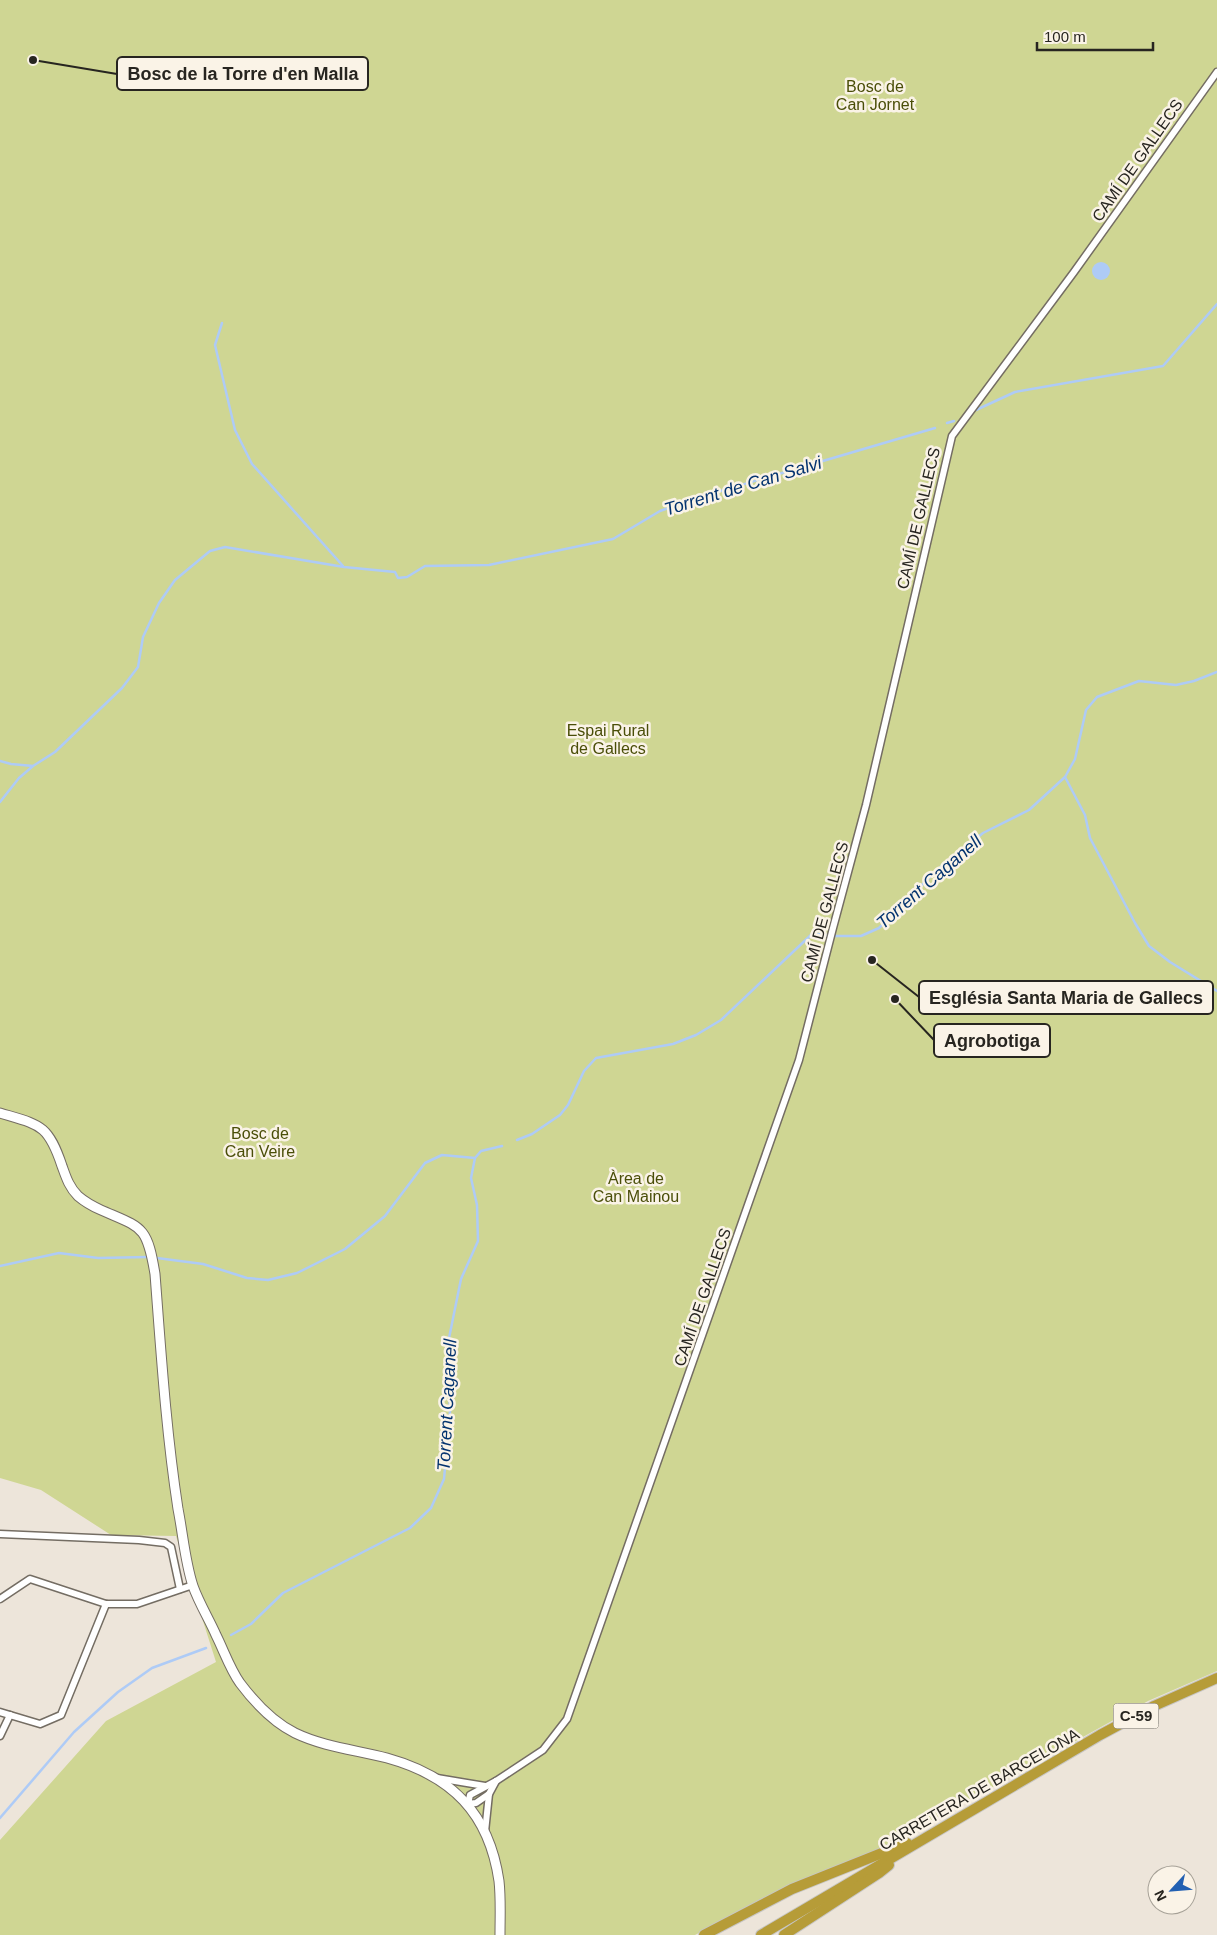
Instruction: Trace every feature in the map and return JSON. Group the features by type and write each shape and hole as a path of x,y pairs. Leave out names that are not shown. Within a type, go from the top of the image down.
{"highway":[{"name":"CARRETERA DE BARCELONA","path":"761,1935 1112,1729 1154,1706 1217,1678"},
{"path":"704,1935 792,1889 904,1844 928,1837"},
{"path":"784,1935 879,1874 909,1848"}],"main road":[{"path":"0,1113 35,1124 45,1131 54,1144 73,1190 85,1202 135,1224 145,1236 149,1245 155,1274 169,1454 193,1585 239,1682 269,1715 296,1733 319,1742 394,1760 437,1778 468,1804 485,1832 494,1858 499,1881 500,1935"}],"street":[{"name":"CAMÍ DE GALLECS","path":"468,1804 470,1795 496,1781 543,1750 567,1719 799,1060 866,805 952,436 1074,272 1217,72"},
{"path":"0,1534 139,1540 167,1544 171,1547 180,1589"},
{"path":"0,1599 30,1579 106,1604 137,1604 193,1585"},
{"path":"0,1712 40,1724 61,1715 106,1604"},
{"path":"0,1736 10,1715"},
{"path":"437,1778 485,1786"},
{"name":"CAMÍ DE GALLECS","path":"485,1832 489,1794 496,1781"},
{"path":"468,1804 476,1803 489,1794"}],"green space":[{"name":"Espai Rural de Gallecs","path":"0,0 1217,0 1217,1671 1148,1701 866,1857 774,1893 695,1935 0,1935 0,1840 106,1721 216,1662 176,1536 111,1535 41,1490 0,1478"}],"water":[{"path":"1101,262 1107,265 1110,271 1107,277 1101,280 1095,277 1092,271 1095,265"}],"waterway":[{"name":"Torrent de Can Salvi","path":"976,410 1015,392 1163,366 1217,304"},
{"path":"222,323 215,345 235,430 252,464 343,566"},
{"name":"Torrent de Can Salvi","path":"947,423 954,421"},
{"name":"Torrent de Can Salvi","path":"0,802 19,778 33,766 55,752 122,688 138,667 143,637 159,603 175,580 210,551 225,547 344,567 395,572 398,578 407,577 425,566 489,565 613,539 660,511 697,498 935,428"},
{"name":"Torrent Caganell","path":"833,936 861,936 879,928 937,870 983,833 1029,810 1065,777 1075,759 1086,710 1097,697 1139,681 1176,685 1194,681 1217,672"},
{"path":"0,761 33,766"},
{"path":"1065,777 1085,815 1090,838 1149,946 1170,962 1217,991"},
{"name":"Torrent Caganell","path":"517,1140 532,1134 560,1115 568,1105 584,1071 596,1058 673,1044 696,1035 721,1020 813,933 829,936"},
{"name":"Torrent Caganell","path":"231,1635 251,1624 283,1593 410,1528 431,1508 444,1479 450,1411 447,1348 461,1279 478,1241 477,1205 471,1178 475,1158 481,1151 502,1146"},
{"path":"157,1258 203,1264 247,1278 268,1280 297,1273 345,1249 385,1216 425,1163 442,1155 475,1158"},
{"path":"0,1266 59,1253 98,1258 148,1257"},
{"name":"Torrent Caganell","path":"0,1818 74,1732 118,1692 152,1668 206,1648"}],"place":[{"name":"Bosc de la Torre d'en Malla","path":"33,60"},
{"name":"Església Santa Maria de Gallecs","path":"872,960"},
{"name":"Agrobotiga","path":"895,999"}],"park label":[{"name":"Bosc de Can Jornet","path":"875,95"},
{"name":"Bosc de Can Veire","path":"260,1142"},
{"name":"Àrea de Can Mainou","path":"636,1187"}]}
